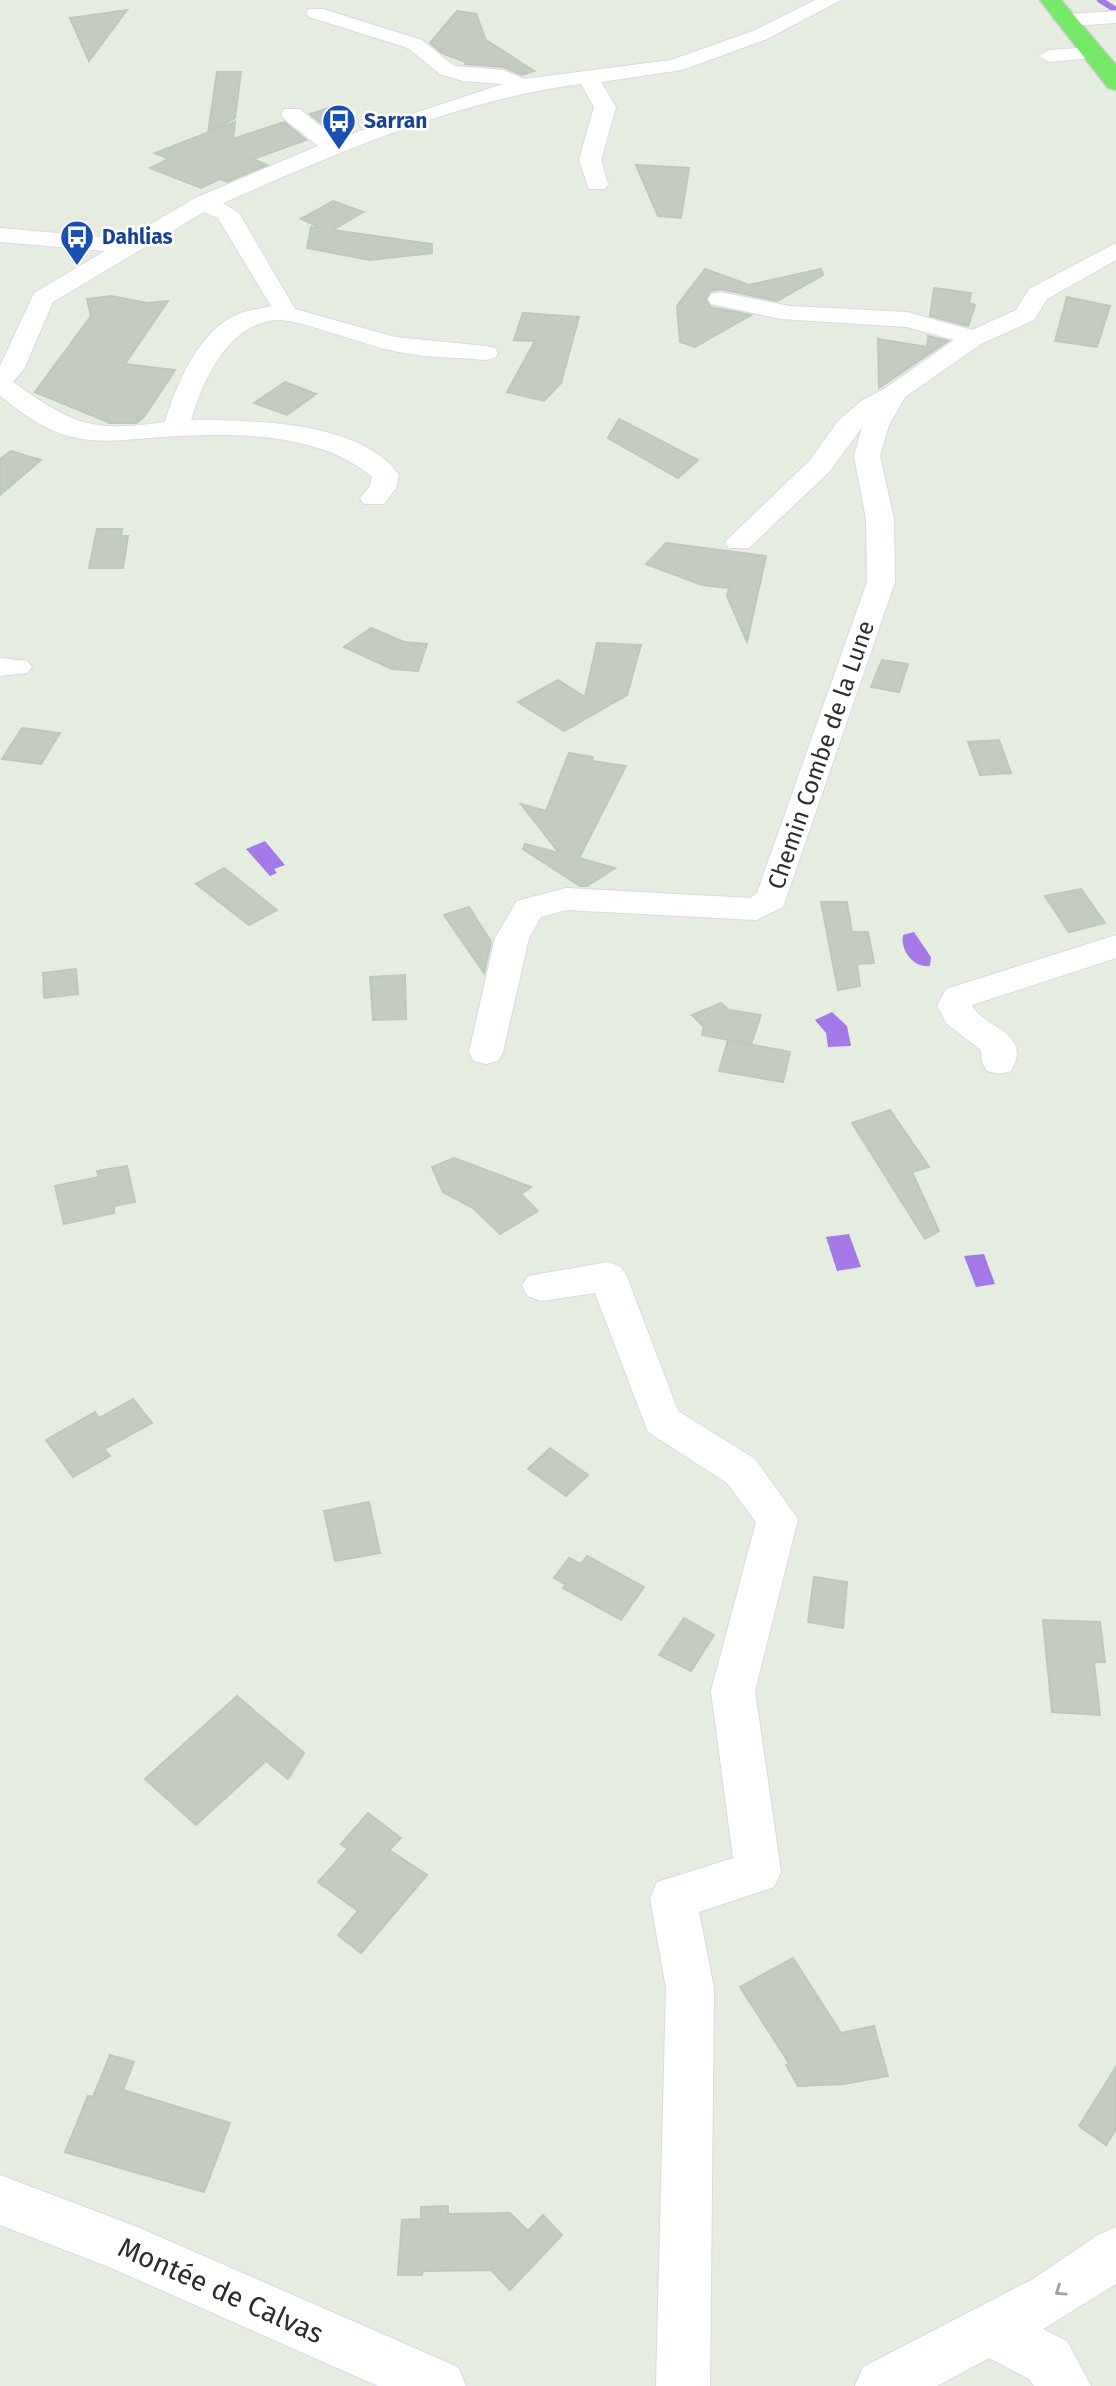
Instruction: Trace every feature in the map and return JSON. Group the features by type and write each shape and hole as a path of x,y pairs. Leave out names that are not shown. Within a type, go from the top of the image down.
{"main road":[{"path":"1050,0 1095,53 1116,83"}],"street":[{"path":"374,498 383,488 386,475 374,460 345,448 299,436 241,428 176,428 122,433 78,430 53,419 0,383 11,369 43,298 203,203 333,147 523,85 676,66 760,36 831,0"},
{"path":"316,13 415,44 447,69 463,75 503,76 523,85"},
{"path":"1068,20 1114,18"},
{"path":"1049,56 1095,53"},
{"path":"587,76 605,107 590,160 597,184"},
{"path":"292,114 333,147"},
{"path":"203,203 227,214 284,308 279,312"},
{"path":"0,235 130,246"},
{"name":"Chemin Combe de la Lune","path":"739,542 821,465 846,428 870,407 972,340 1025,314 1038,294 1116,250"},
{"path":"720,299 788,313 863,317 951,328 972,340"},
{"path":"176,428 184,400 212,351 240,323 258,314 279,312 394,344 486,354"},
{"name":"Chemin Combe de la Lune","path":"486,1052 512,938 529,909 566,898 757,909 771,899 881,582 880,519 867,456 876,425 895,392"},
{"path":"999,1062 998,1045 958,1016 954,1006 958,997 1116,946"},
{"path":"541,1286 608,1277 662,1421 741,1471 777,1519 733,1691 758,1872 673,1898 690,1988 683,2386"},
{"name":"Montée de Calvas","path":"0,2200 117,2244 439,2386"},
{"path":"882,2386 929,2373 990,2330 1051,2297 1116,2253"},
{"path":"990,2330 1048,2360 1065,2386"}],"shaded area":[{"path":"265,841 285,865 274,869 277,873 270,876 246,849"},
{"path":"914,932 931,957 930,966 918,964 906,952 903,935"},
{"path":"832,1012 847,1026 851,1046 828,1047 826,1033 815,1020"},
{"path":"849,1234 861,1267 837,1271 826,1237"},
{"path":"984,1254 995,1284 976,1287 964,1256"}],"building":[{"path":"127,10 89,61 70,18"},
{"path":"457,11 476,14 486,40 534,71 522,75 503,67 465,64 466,62 442,53 430,43"},
{"path":"217,72 241,72 235,118 208,133"},
{"path":"331,107 338,129 331,131 310,114"},
{"path":"235,122 233,139 284,122 306,140 253,159 267,165 227,182 220,179 201,188 150,168 169,159 155,153"},
{"path":"636,165 689,168 681,218 658,216"},
{"path":"333,201 363,212 333,230 432,244 432,253 370,260 307,248 311,227 321,228 301,219"},
{"path":"705,269 749,285 821,269 823,275 777,301 721,289 710,291 706,300 710,307 751,315 695,347 680,342 677,306"},
{"path":"934,288 971,293 969,303 975,305 968,326 930,316"},
{"path":"111,296 148,303 168,301 125,364 175,370 144,417 136,423 110,423 35,392 91,316 87,299"},
{"path":"1067,297 1110,306 1097,347 1055,341"},
{"path":"523,313 579,317 561,383 544,401 507,392 535,341 514,340"},
{"path":"928,336 948,341 879,388 878,339 927,347"},
{"path":"285,382 316,394 287,415 254,403"},
{"path":"619,419 698,460 678,478 608,438"},
{"path":"11,451 41,460 0,495 0,459"},
{"path":"97,529 122,529 121,536 128,536 123,568 89,568"},
{"path":"666,543 766,556 747,642 727,596 729,588 702,585 646,564"},
{"path":"371,628 404,642 427,644 418,671 392,669 344,647"},
{"path":"597,643 641,645 627,695 564,731 518,702 558,680 585,697"},
{"path":"882,660 908,664 899,692 871,687"},
{"path":"22,728 60,733 41,764 2,759"},
{"path":"999,740 1011,773 980,775 968,742"},
{"path":"569,753 593,757 592,761 626,766 579,858 615,868 587,886 580,886 523,849 525,844 559,853 521,804 546,811"},
{"path":"224,868 277,910 249,925 196,884"},
{"path":"1081,889 1105,923 1069,932 1045,896"},
{"path":"821,902 847,902 852,932 868,932 874,963 857,964 860,986 838,990"},
{"path":"469,907 491,942 484,973 444,915"},
{"path":"76,969 78,994 44,998 43,973"},
{"path":"405,975 406,1019 373,1020 370,977"},
{"path":"721,1003 729,1010 761,1015 751,1044 702,1035 704,1027 692,1015"},
{"path":"728,1040 790,1052 783,1082 719,1071"},
{"path":"890,1110 929,1167 912,1172 939,1231 925,1239 852,1123"},
{"path":"454,1158 531,1187 521,1194 538,1211 500,1234 473,1208 443,1192 432,1167"},
{"path":"127,1166 135,1202 114,1206 114,1213 64,1224 55,1186 99,1177 97,1171"},
{"path":"133,1399 152,1423 104,1449 110,1456 73,1477 46,1440 95,1412 99,1418"},
{"path":"550,1448 588,1475 566,1496 528,1469"},
{"path":"369,1502 380,1553 335,1561 324,1511"},
{"path":"587,1556 644,1587 621,1620 563,1588 566,1585 554,1578 569,1558 581,1564"},
{"path":"814,1577 847,1582 843,1628 808,1622"},
{"path":"684,1618 714,1635 691,1671 659,1655"},
{"path":"1043,1620 1100,1622 1105,1662 1094,1662 1100,1715 1052,1712"},
{"path":"237,1696 304,1753 288,1779 266,1761 196,1825 145,1779"},
{"path":"368,1813 401,1838 389,1850 427,1875 361,1953 338,1935 358,1911 318,1882 348,1849 341,1844"},
{"path":"793,1958 841,2033 874,2026 888,2076 844,2084 798,2086 786,2065 789,2063 740,1987"},
{"path":"110,2055 134,2062 123,2090 230,2123 204,2192 65,2152 88,2096 93,2097"},
{"path":"1116,2067 1116,2129 1106,2145 1079,2126"},
{"path":"448,2206 448,2214 510,2213 528,2231 543,2215 562,2235 510,2290 491,2270 423,2271 422,2275 398,2275 402,2220 421,2219 421,2207"}],"waterway":[{"path":"1100,0 1116,10"}],"place":[{"name":"Sarran","path":"339,151"},
{"name":"Dahlias","path":"77,267"}]}
